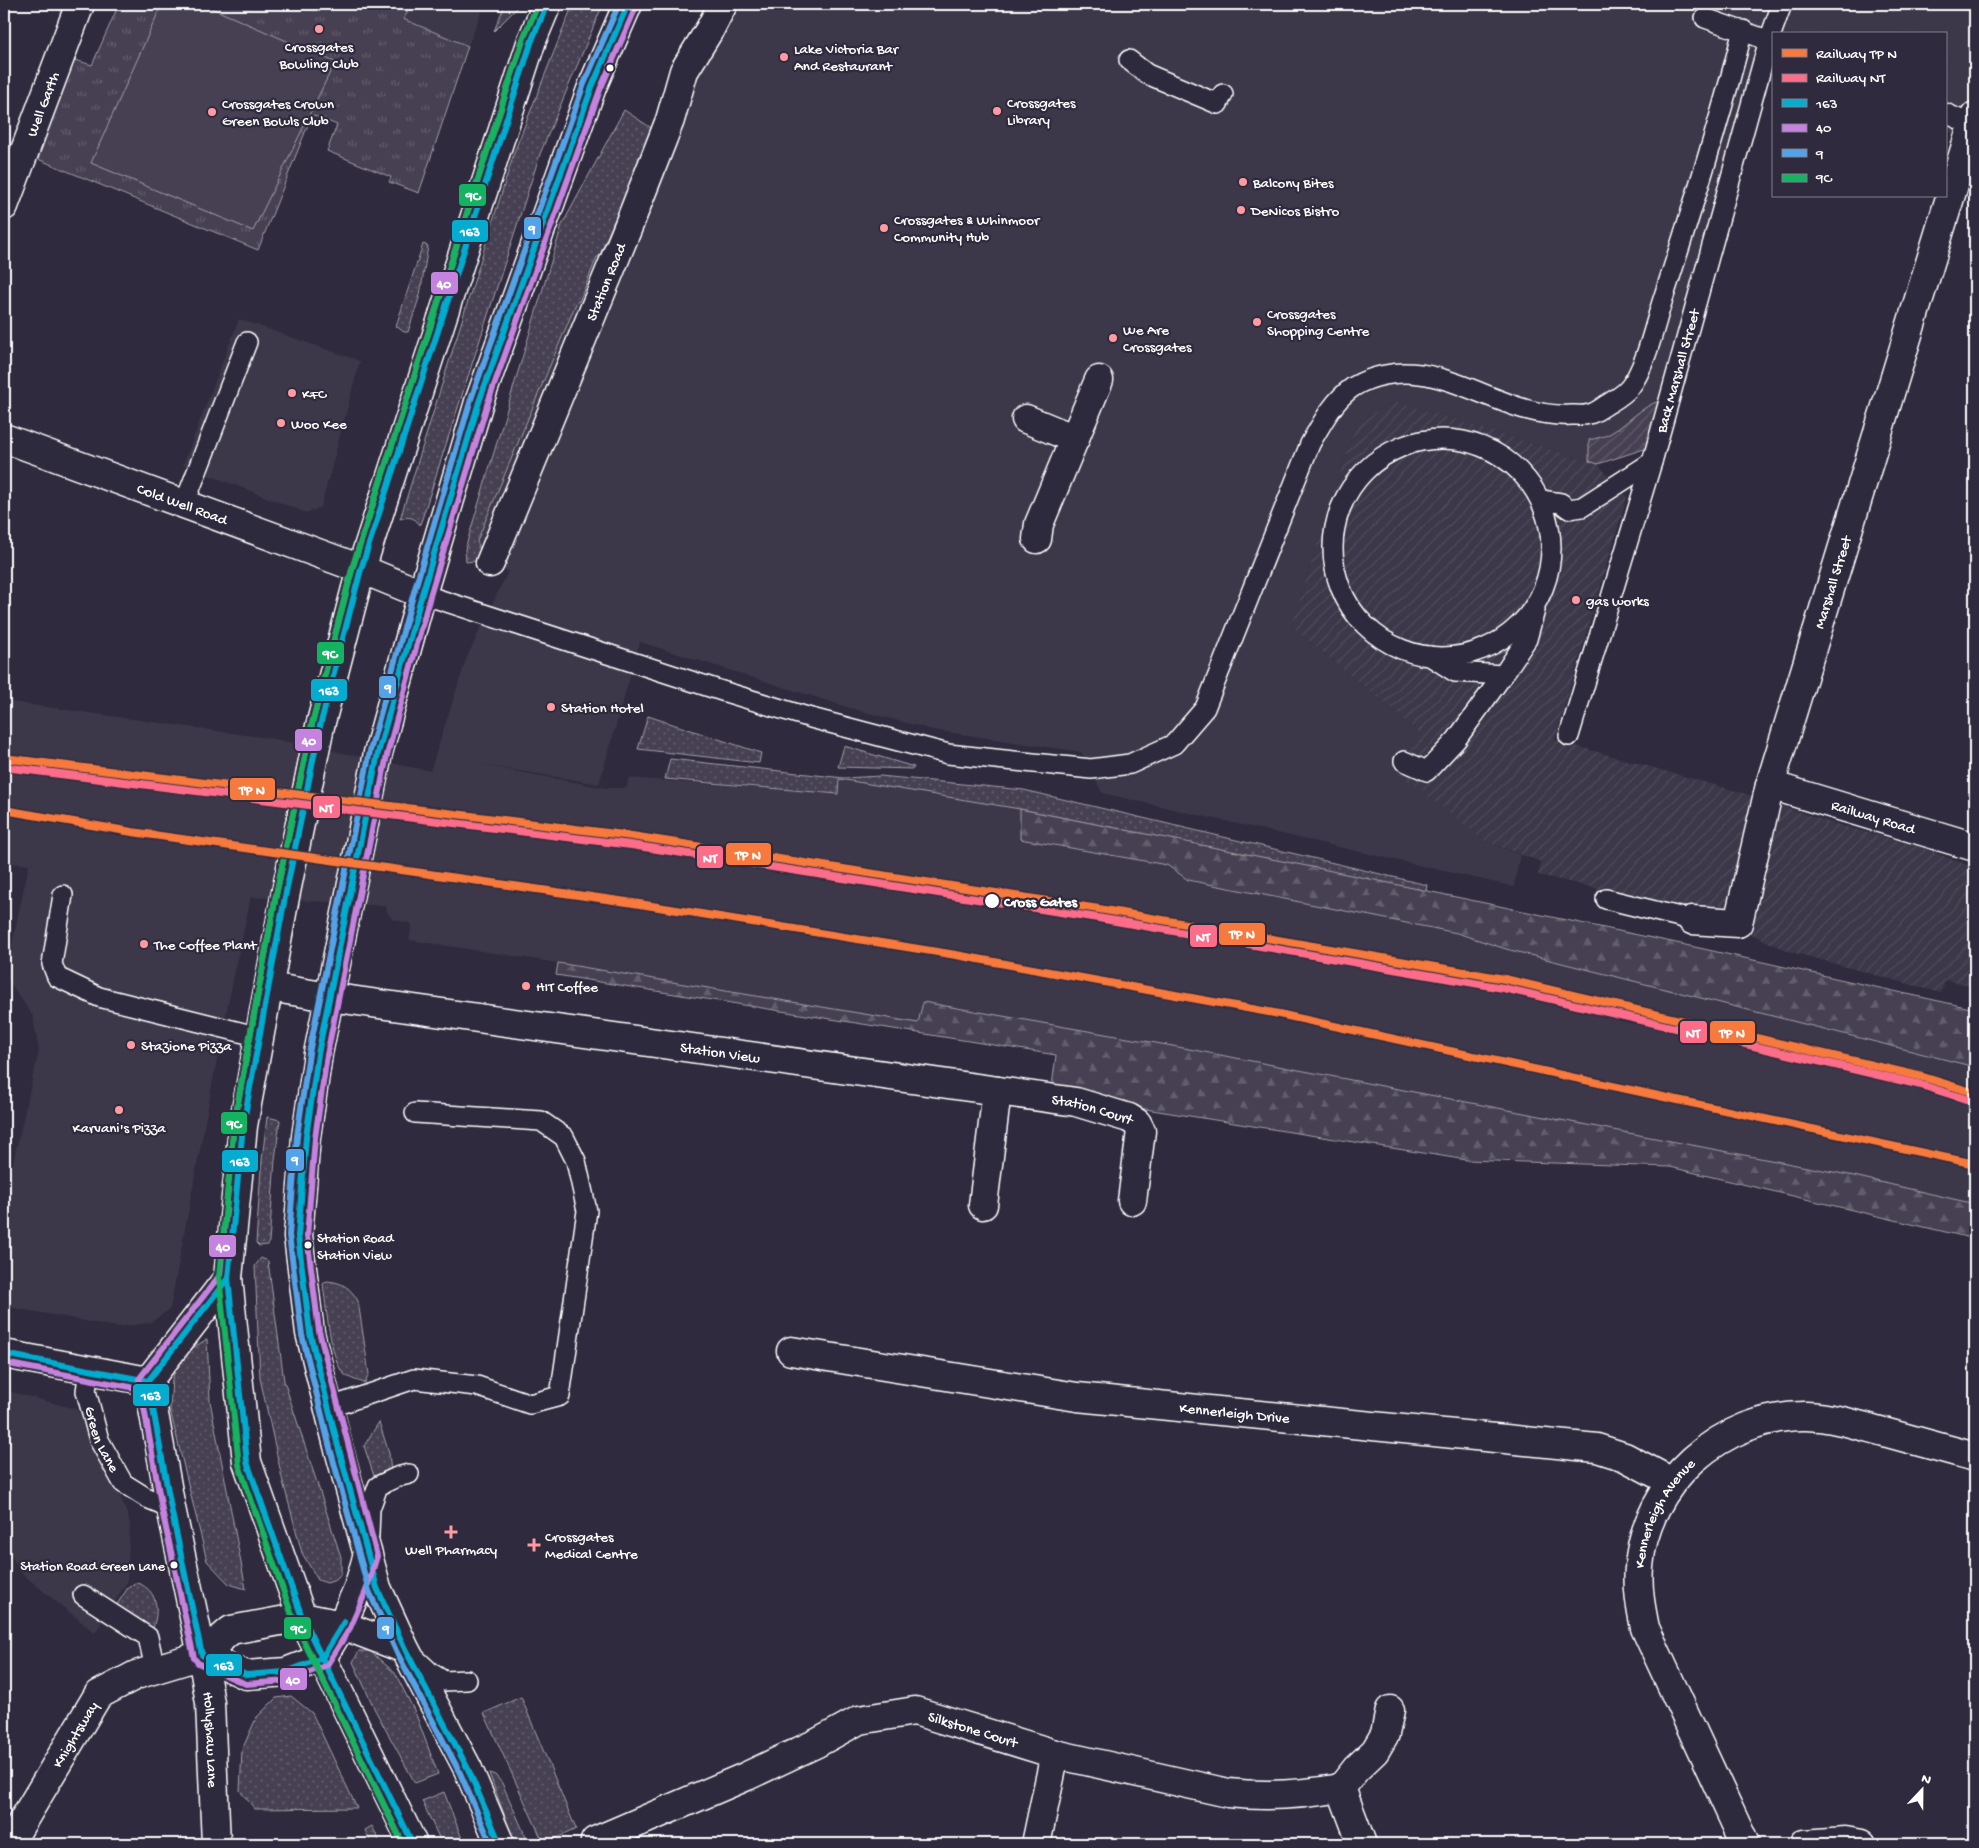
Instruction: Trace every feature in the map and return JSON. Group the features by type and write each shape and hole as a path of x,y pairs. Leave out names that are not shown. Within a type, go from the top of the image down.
{"street":[{"name":"Well Garth","path":"4,206 80,4"},
{"path":"413,1844 302,1617 248,1462 228,1278 243,1126 320,726 361,569 532,40 547,4"},
{"path":"500,1844 468,1768 405,1649 377,1588 328,1408 310,1333 298,1236 306,1137 318,1054 378,753 422,594 479,402 592,87 628,4"},
{"name":"Station Road","path":"490,563 628,228 670,120 684,71 710,30 723,4"},
{"name":"Marshall Street","path":"1692,920 1738,923 1770,785 1974,122"},
{"path":"1037,539 1040,524 1099,380"},
{"path":"1026,419 1075,439"},
{"name":"Cold Well Road","path":"4,438 361,569 422,594"},
{"name":"Railway Road","path":"1770,785 1975,847"},
{"name":"Station View","path":"269,987 328,997 997,1091"},
{"path":"983,1206 997,1091"},
{"name":"Station Court","path":"997,1091 1076,1102 1138,1122 1141,1131 1132,1201"},
{"path":"4,1354 148,1381 228,1278"},
{"name":"Kennerleigh Drive","path":"791,1351 1077,1397 1597,1448 1625,1457 1672,1482"},
{"name":"Hollyshaw Lane","path":"148,1381 210,1703 216,1844"},
{"name":"Kennerleigh Avenue","path":"1745,1844 1644,1628 1639,1597 1639,1567 1644,1536 1656,1508 1672,1482 1693,1459 1717,1440 1745,1427 1775,1418 1805,1416 1836,1419 1975,1457"},
{"path":"368,1554 358,1588 342,1625 322,1658 286,1672 246,1675 202,1655 231,1630 302,1617 342,1625 405,1649"},
{"name":"Knightsway","path":"9,1844 98,1695 136,1675 202,1655"},
{"path":"1362,1844 1341,1788 1356,1769 1375,1751 1385,1734 1390,1710"},
{"name":"Silkstone Court","path":"595,1841 747,1776 817,1743 859,1720 915,1711 1055,1754 1228,1793 1284,1796 1341,1788"},
{"path":"1036,1844 1055,1754"},
{"path":"1804,1844 1845,1841 1862,1844"}],"lane":[{"name":"Back Marshall Street","path":"1774,32 1782,4"},
{"path":"1705,18 1771,41"},
{"path":"422,594 722,692 811,718 948,754 1091,768 1130,764 1174,744 1205,708 1310,444 1326,416 1341,397 1354,387 1368,380 1402,372 1438,377 1510,405 1555,416 1590,414 1617,398 1630,386 1642,365 1701,179 1743,30"},
{"name":"Back Marshall Street","path":"1569,736 1652,462 1771,41"},
{"path":"1129,60 1147,74 1222,106"},
{"path":"1946,113 1974,122"},
{"path":"184,505 247,342"},
{"path":"1404,761 1427,771 1456,740 1503,675 1527,639 1536,605 1549,572 1552,547 1541,500 1528,481 1511,464 1491,450 1469,442 1446,439 1422,441 1399,448 1379,460 1360,476 1346,497 1336,521 1333,546 1336,571 1344,595 1358,616 1376,634 1398,647 1430,656 1445,657 1469,654 1492,645 1512,632 1536,605"},
{"path":"1541,500 1561,503 1569,509 1582,507 1652,462"},
{"path":"1430,656 1455,672 1503,675"},
{"path":"62,895 52,964 57,977 99,996 260,1037"},
{"name":"Marshall Street","path":"1606,899 1692,920"},
{"path":"328,1408 414,1379 477,1386 530,1404 560,1396 587,1211 576,1161 564,1137 542,1121 415,1113"},
{"name":"Green Lane","path":"89,1370 86,1391 99,1440 123,1483 148,1498 171,1508"},
{"path":"368,1554 370,1509 378,1486 397,1477 409,1474"},
{"path":"83,1595 148,1637 155,1669"},
{"path":"405,1649 430,1672 444,1681 467,1680"}],"shaded area":[{"path":"389,4 485,4 468,46 403,19 408,12"},
{"path":"708,4 1975,4 1975,143 1946,130 1946,32 1772,32 1772,64 1757,60 1704,238 1647,448 1598,464 1395,401 1356,423 1291,626 1423,736 1485,841 1520,855 1514,887 1102,793 1081,752 933,730 853,709 640,642 599,784 471,763 606,788 627,788 628,778 838,794 838,779 1020,809 1020,839 1167,865 1188,880 1457,933 1506,949 1975,1067 1975,1204 1854,1176 1173,1046 923,1003 919,1024 558,963 409,940 412,924 392,919 387,912 386,906 251,897 223,1027 170,1309 150,1323 117,1327 4,1306 4,1201 39,1051 33,1016 5,976 29,865 4,862 4,701 275,739 430,771 467,657 508,571 484,560 477,541 577,301 579,302 614,221 617,223"},
{"path":"239,319 360,361 321,507 307,513 183,465"},
{"path":"1395,401 1598,464 1627,497 1555,740 1743,793 1829,822 1923,848 1975,868 1975,987 1946,980 1941,993 1788,951 1704,913 1538,875 1541,862 1485,841 1396,771 1423,736 1291,626 1356,423"},
{"path":"4,1390 76,1409 99,1440 130,1522 127,1582 95,1633 21,1573 4,1543"}],"green space":[{"path":"119,4 354,4 367,9 382,4 408,12 403,19 468,46 419,193 389,182 391,177 327,151 337,125 312,115 258,250 33,157 71,59 92,65"},
{"name":"Crossgates Crown Green Bowls Club","path":"162,4 202,4 335,62 253,231 91,163"},
{"path":"505,4 518,4 515,10 494,31"},
{"path":"573,4 603,4 540,154 420,525 411,518 400,519 515,150"},
{"path":"624,110 653,129 599,257 597,257 579,302 577,301 477,541 484,560 466,562 465,549 562,225"},
{"path":"423,244 428,246 420,295 408,332 404,332 396,326"},
{"path":"1660,401 1647,448 1598,464 1589,461 1589,440 1609,434 1647,406"},
{"path":"648,716 761,753 759,763 638,749"},
{"path":"844,746 914,767 913,769 838,767"},
{"path":"670,759 844,778 880,776 1024,790 1427,885 1426,891 1020,809 839,779 838,794 665,779"},
{"path":"1020,809 1322,869 1681,944 1975,1009 1975,1067 1506,949 1457,933 1188,880 1167,865 1020,839"},
{"path":"558,963 918,1023 923,1002 1173,1046 1854,1176 1975,1204 1975,1239 1670,1167 1467,1160 1051,1094 1056,1055 556,975"},
{"path":"267,1117 280,1120 269,1242 267,1245 259,1246 256,1243"},
{"path":"261,1258 268,1261 284,1381 341,1557 341,1573 339,1577 327,1583 318,1580 302,1553 282,1478 260,1378 255,1266"},
{"path":"327,1281 346,1286 358,1301 369,1374 365,1383 351,1379 344,1374 335,1357 329,1331 323,1284"},
{"path":"207,1339 210,1401 246,1589 229,1584 207,1561 170,1410 172,1379 182,1355"},
{"path":"379,1422 389,1453 391,1472 375,1479 364,1446"},
{"path":"138,1583 150,1591 155,1602 156,1614 153,1628 116,1606 129,1586"},
{"path":"359,1651 370,1651 395,1673 415,1712 438,1774 415,1783 375,1710 353,1662"},
{"path":"291,1696 312,1713 357,1808 255,1809 240,1791 242,1750 256,1718 276,1698"},
{"path":"521,1697 576,1829 544,1844 484,1713"},
{"path":"489,1773 495,1775 502,1783 529,1844 515,1844"},
{"path":"444,1792 464,1844 442,1844 422,1801"},
{"path":"372,1826 381,1844 371,1844 365,1830"}],"transit line":[{"name":"40","path":"538,4 524,37 353,566 312,724 276,895 234,1124 220,1275 139,1379 162,1510 194,1658 198,1663 246,1684 288,1681 327,1665 350,1628 366,1591 377,1556 319,1331 307,1236 315,1138 327,1055 387,755 430,596 487,405 600,90 636,7"},
{"name":"9C","path":"403,1844 294,1621 239,1465 219,1277 234,1124 276,895 312,724 353,566 524,37 538,4"},
{"name":"163","path":"413,1844 302,1617 247,1462 228,1278 243,1126 285,897 320,726 361,569 532,40 547,4"},
{"name":"9","path":"491,1844 460,1773 397,1653 369,1591 330,1448 302,1335 289,1235 297,1136 309,1053 370,751 414,592 471,399 584,84 619,4"},
{"name":"163","path":"500,1844 468,1769 405,1649 377,1588 338,1446 310,1333 298,1236 306,1137 318,1054 378,753 422,594 479,402 592,87 628,4"},
{"path":"4,758 632,836 1099,909 1505,979 1923,1077 1975,1093"},
{"path":"4,810 132,832 627,902 956,955 1274,1013 1975,1164"},
{"name":"163","path":"228,1278 148,1381 171,1508 202,1655 246,1675 286,1672 322,1658 344,1622"},
{"name":"163","path":"4,1354 148,1381"},
{"name":"40","path":"4,1363 146,1390"},
{"name":"40","path":"314,1662 403,1844"}],"rail line":[{"name":"NT","path":"4,767 631,845 1098,918 1503,988 1921,1085 1972,1101"}],"place":[{"name":"Crossgates Bowling Club","path":"319,29"},
{"name":"Lake Victoria Bar And Restaurant","path":"784,57"},
{"name":"Crossgates Library","path":"997,111"},
{"name":"Crossgates Crown Green Bowls Club","path":"212,112"},
{"name":"Balcony Bites","path":"1243,182"},
{"name":"DeNicos Bistro","path":"1241,210"},
{"name":"Crossgates & Whinmoor Community Hub","path":"884,228"},
{"name":"Crossgates Shopping Centre","path":"1257,322"},
{"name":"We Are Crossgates","path":"1113,338"},
{"name":"KFC","path":"292,393"},
{"name":"Woo Kee","path":"281,423"},
{"name":"gas works","path":"1576,600"},
{"name":"Station Hotel","path":"551,707"},
{"name":"Cross Gates","path":"992,901"},
{"name":"The Coffee Plant","path":"144,944"},
{"name":"HIT Coffee","path":"526,986"},
{"name":"Stazione Pizza","path":"131,1045"},
{"name":"Karvani's Pizza","path":"119,1110"},
{"name":"Station Road Station View","path":"308,1245"},
{"name":"Well Pharmacy","path":"451,1532"},
{"name":"Crossgates Medical Centre","path":"534,1545"},
{"name":"Station Road Green Lane","path":"174,1565"}]}
